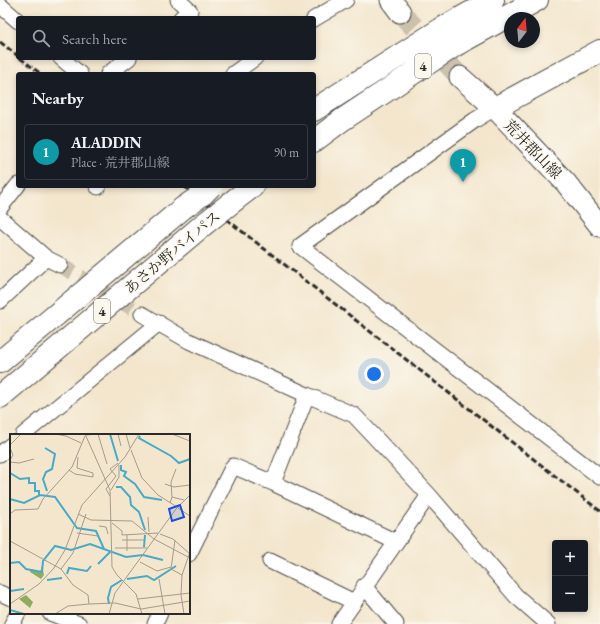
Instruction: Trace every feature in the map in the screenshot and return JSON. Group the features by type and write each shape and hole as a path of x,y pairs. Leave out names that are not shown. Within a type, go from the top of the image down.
{"highway":[{"name":"4","path":"316,109 441,29 493,0"},
{"name":"4","path":"316,140 342,120 454,46 537,0"},
{"path":"494,108 600,51"},
{"name":"あさか野バイパス","path":"0,362 183,208 209,188"},
{"name":"あさか野バイパス","path":"0,397 203,225 250,188"}],"main road":[{"name":"荒井郡山線","path":"460,77 494,108 566,183 600,226"}],"street":[{"path":"178,0 190,11 184,16"},
{"path":"316,17 346,0"},
{"path":"0,5 16,19"},
{"path":"63,60 78,72"},
{"path":"111,72 126,60"},
{"path":"236,72 252,60"},
{"path":"494,108 475,120 300,246 600,476"},
{"path":"0,208 16,188"},
{"path":"0,218 46,258 60,265"},
{"path":"0,301 46,258"},
{"path":"142,314 189,341 307,396 354,415 429,495 516,596 548,624"},
{"path":"24,434 159,323"},
{"path":"273,483 307,396"},
{"path":"0,454 10,446"},
{"path":"190,552 233,466 273,483 396,542"},
{"path":"339,624 364,586 429,495"},
{"path":"270,561 354,602"},
{"path":"364,586 396,624"},
{"path":"0,593 10,598"},
{"path":"12,624 17,614"},
{"path":"53,614 79,624"},
{"path":"155,624 160,614"}],"tunnel":[{"path":"400,12 460,77"},
{"path":"60,265 142,314"}],"railway":[{"path":"0,42 16,54"},
{"path":"23,60 38,72"},
{"path":"187,188 600,511"}],"place":[{"name":"ALADDIN","path":"463,182"}]}
